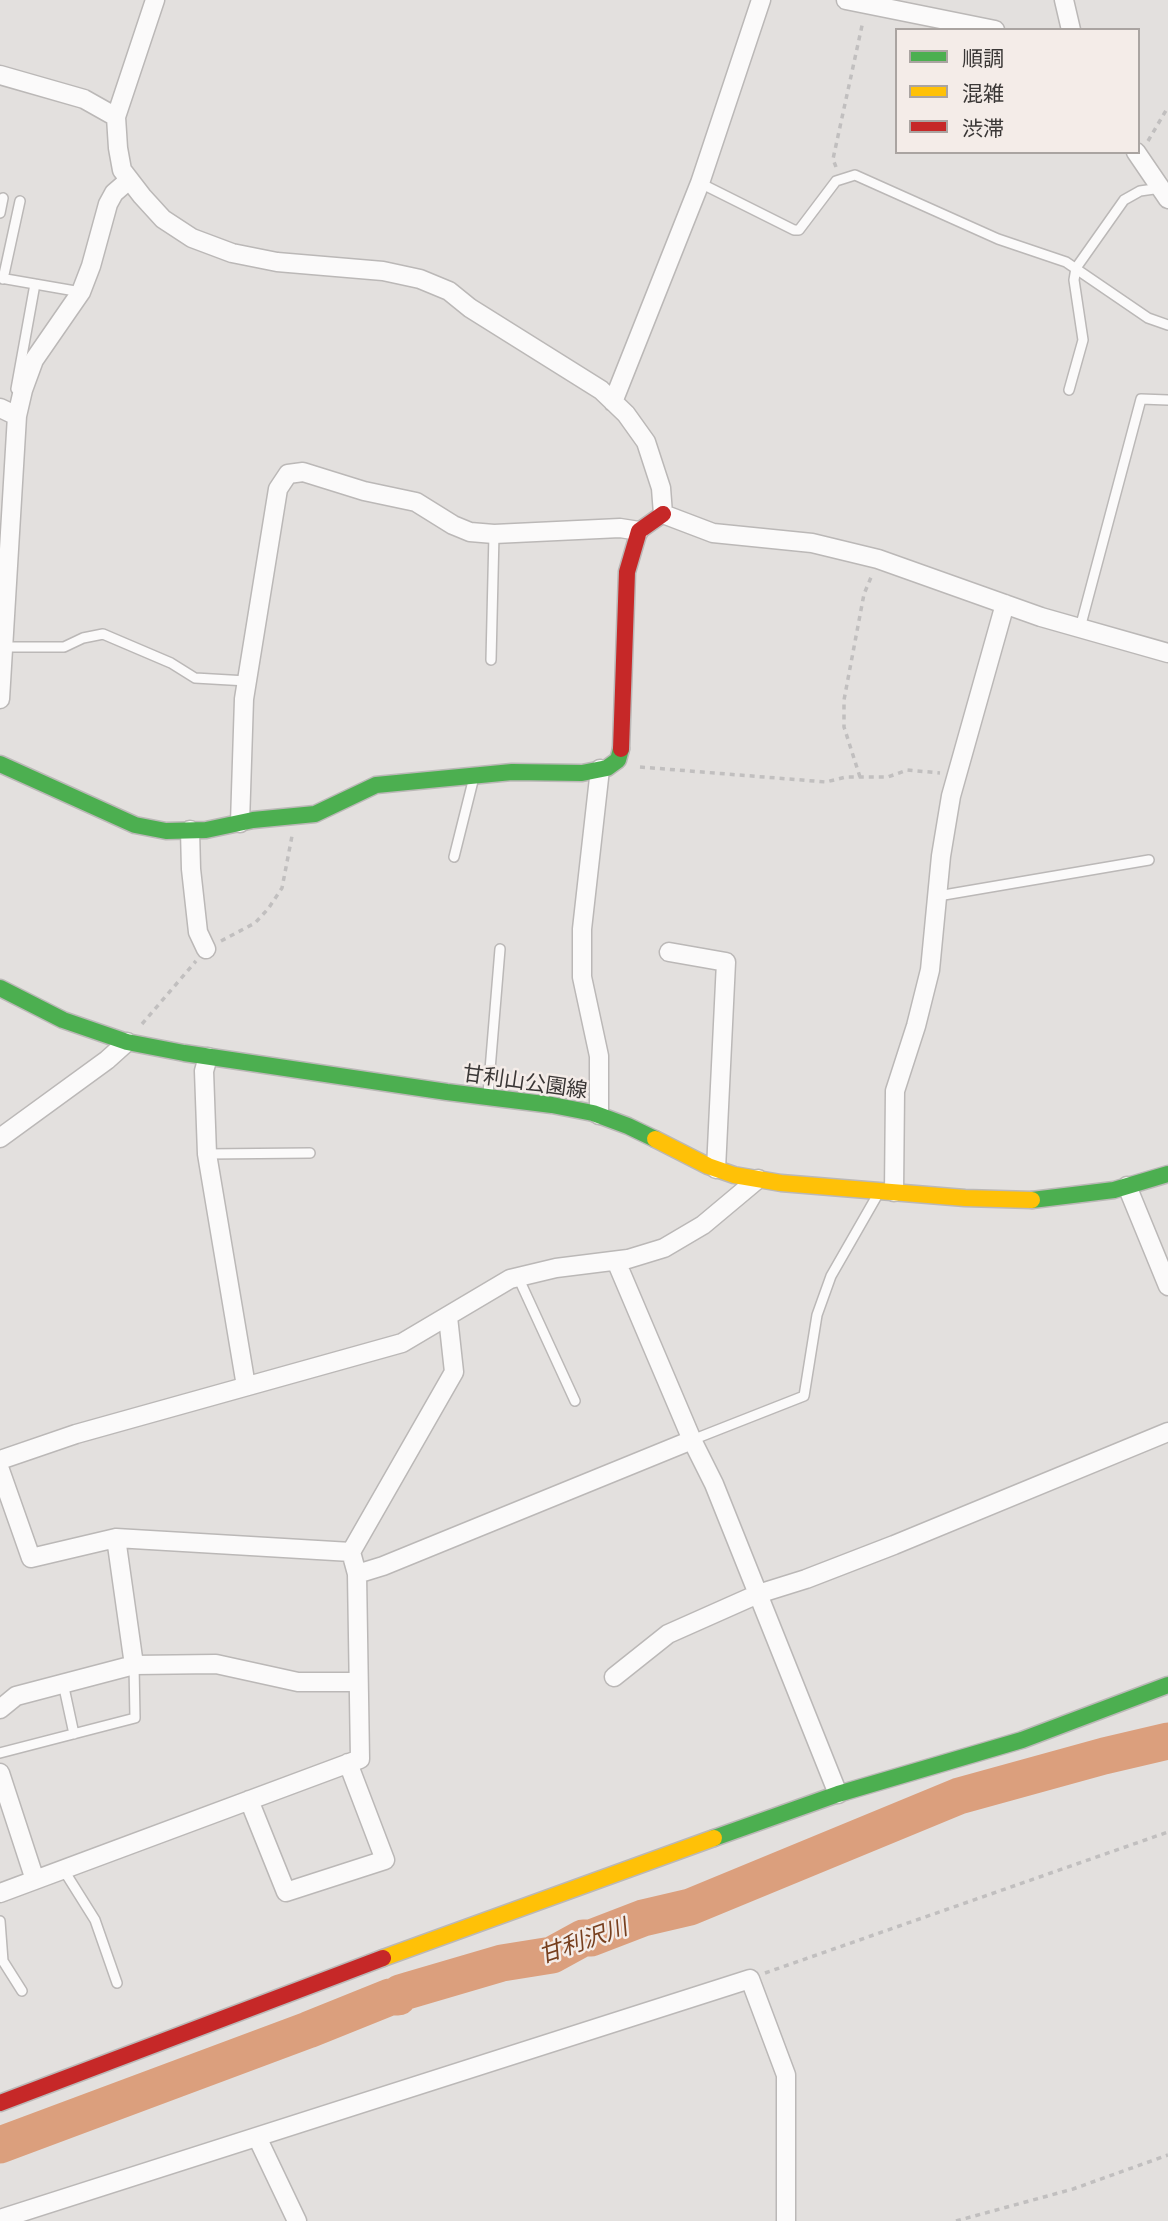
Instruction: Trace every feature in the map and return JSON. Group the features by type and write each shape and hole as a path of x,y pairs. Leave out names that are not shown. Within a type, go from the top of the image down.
{"street":[{"path":"155,0 116,117 122,170 163,219 192,238 232,253 277,262 383,271 420,279 449,291 470,308 601,390 626,414 646,442 661,488 663,513"},
{"path":"613,402 701,183 761,0"},
{"path":"846,0 985,28"},
{"path":"1064,0 1071,28"},
{"path":"0,75 84,99 116,117"},
{"path":"1138,154 1164,194"},
{"path":"0,699 9,412 23,390 34,360 81,292 92,266 108,204 114,193 129,180"},
{"path":"240,823 244,699 278,489 288,474 303,472 364,491 416,502 470,532 494,534 620,528 639,531"},
{"path":"0,764 135,825 166,831 206,830 315,814 376,785 512,772 582,773 607,768 618,760 621,749 626,572 639,531 663,513"},
{"path":"663,513 713,533 812,544 878,559 1005,604 1168,653"},
{"path":"887,1192 895,1091 916,1026 930,970 941,856 957,775 1005,604"},
{"path":"599,1115 599,1056 582,977 582,929 600,769"},
{"path":"190,830 198,932 205,949"},
{"path":"669,952 726,962 716,1169"},
{"name":"甘利山公園線","path":"0,988 63,1020 127,1042 208,1057 552,1105 599,1115 628,1126 716,1169 781,1183 965,1198 1037,1200 1090,1194 1168,1174"},
{"path":"0,1139 107,1060 127,1042"},
{"path":"208,1057 204,1071 207,1154 246,1386"},
{"path":"0,1460 75,1434 402,1343 510,1279 556,1268 628,1259 664,1248 703,1225 758,1179"},
{"path":"1127,1186 1168,1286"},
{"path":"616,1261 692,1440 714,1484 838,1794"},
{"path":"0,1893 360,1759 357,1574 351,1552 454,1372 448,1317"},
{"path":"614,1678 668,1634 758,1594 806,1579 894,1545 1168,1432"},
{"path":"357,1574 383,1566 692,1440"},
{"path":"0,1470 31,1558 116,1538 351,1552"},
{"path":"116,1538 134,1665"},
{"path":"0,1709 16,1696 134,1665 216,1664 299,1682 358,1682"},
{"path":"0,2103 455,1931 838,1794 1022,1740 1168,1685"},
{"path":"249,1800 286,1892 385,1860 348,1763"},
{"path":"0,1773 35,1880"},
{"path":"0,2219 750,1979 786,2075 786,2221"},
{"path":"257,2137 297,2221"}],"lane":[{"path":"701,183 794,230 799,230 836,181 855,175 998,239 1066,262 1148,318 1168,325"},
{"path":"1069,390 1083,340 1074,280 1076,268 1124,200 1140,191 1164,194"},
{"path":"0,212 3,198"},
{"path":"20,201 2,279 81,292"},
{"path":"9,412 35,284"},
{"path":"1080,628 1141,399 1168,400"},
{"path":"491,660 494,534"},
{"path":"3,647 64,647 83,638 103,634 171,663 195,678 247,681"},
{"path":"454,857 474,777"},
{"path":"938,896 1149,860"},
{"path":"487,1097 500,949"},
{"path":"207,1154 310,1153"},
{"path":"692,1440 804,1396 817,1315 831,1276 887,1192"},
{"path":"518,1277 575,1401"},
{"path":"0,1754 135,1718 134,1665"},
{"path":"63,1684 74,1734"},
{"path":"63,1870 95,1920 117,1983"},
{"path":"0,1921 4,1961 22,1991"}],"path":[{"path":"841,179 833,159 867,4"},
{"path":"1140,150 1153,136 1168,107"},
{"path":"860,777 844,727 844,701 864,594 878,559"},
{"path":"618,760 630,766 826,782 846,777 888,777 907,770 957,775"},
{"path":"127,1042 205,949 255,923 268,909 282,887 295,817"},
{"path":"750,1979 1168,1832"},
{"path":"956,2221 1073,2189 1168,2155"}],"waterway":[{"name":"甘利沢川","path":"0,2145 390,1997 398,1997 400,1993 502,1963 552,1955 583,1938 591,1938 643,1918 690,1907 959,1796 1168,1741"}],"traffic: fast":[{"path":"0,764 135,825 166,831 206,830 253,820 315,814 376,785 512,772 582,773 607,768 618,760 621,749"},
{"path":"0,988 63,1020 127,1042 447,1092 552,1105 593,1113 655,1139"},
{"path":"1032,1200 1114,1190 1168,1174"},
{"path":"714,1838 838,1794 1022,1740 1168,1685"}],"traffic: slow":[{"path":"655,1139 708,1166 734,1175 781,1183 965,1198 1032,1200"},
{"path":"383,1958 714,1838"}],"traffic: jam":[{"path":"621,749 627,572 639,531 663,514"},
{"path":"0,2103 383,1958"}]}
